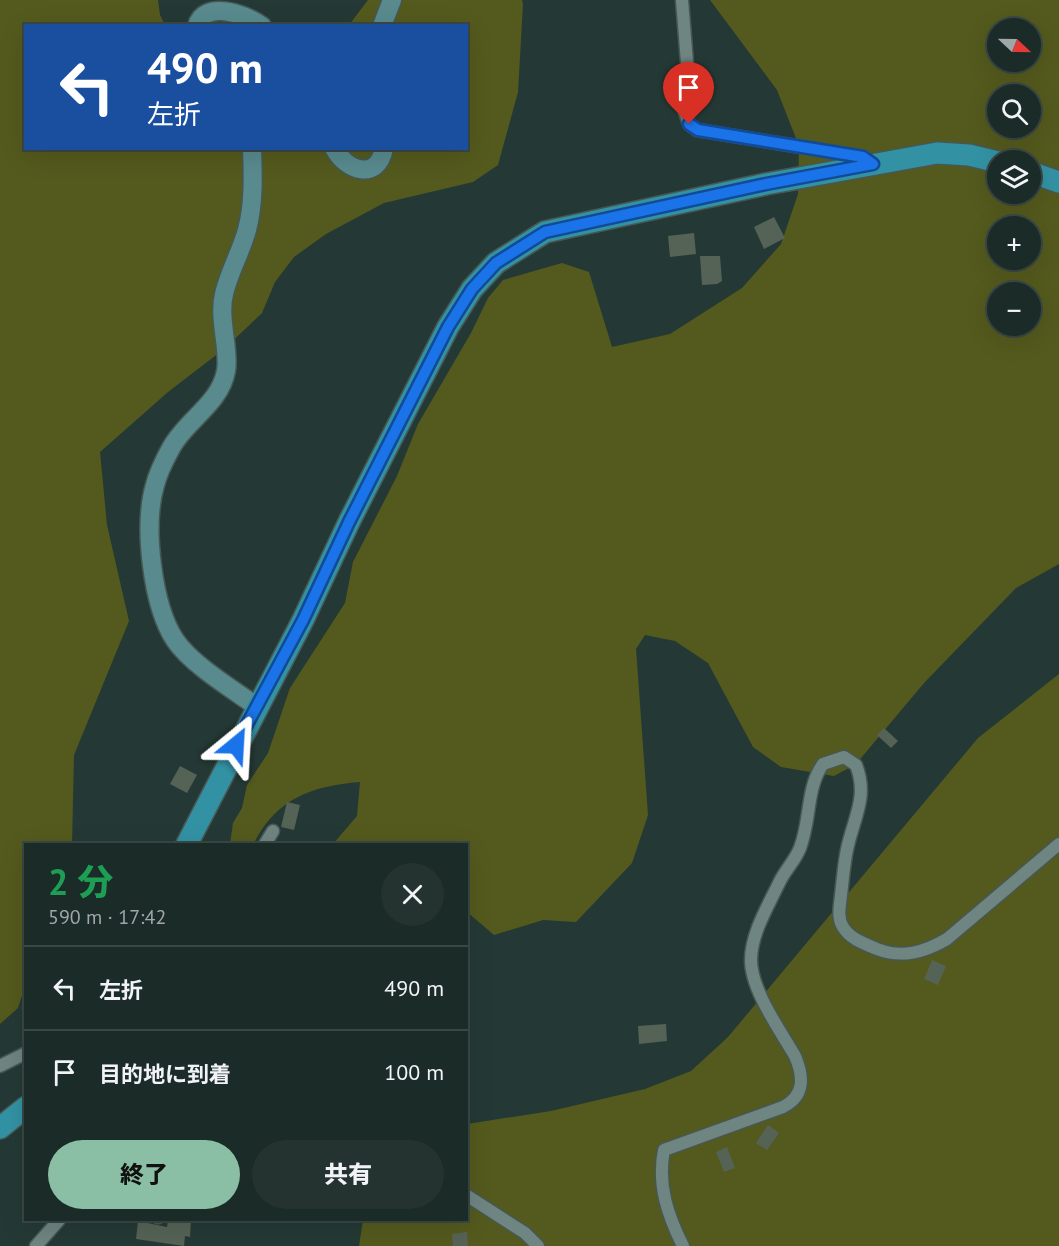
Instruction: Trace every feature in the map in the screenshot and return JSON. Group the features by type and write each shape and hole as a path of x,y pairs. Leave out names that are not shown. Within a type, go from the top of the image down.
{"highway":[{"path":"188,843 256,706 303,620 349,522 448,327 472,289 496,263 545,232 766,184 937,153 969,155 987,159"},
{"path":"1041,176 1059,183"},
{"path":"0,1128 24,1109"}],"main road":[{"path":"383,24 392,0"},
{"path":"198,24 203,12 218,5 228,6 259,24"},
{"path":"252,150 253,186 247,230 223,296 222,333 226,370 216,395 172,446 154,486 150,524 153,566 160,606 176,641 202,667 256,706"},
{"path":"336,150 346,164 360,170 377,164 382,158 384,150"}],"street":[{"path":"682,0 688,75 686,113 689,124 698,130 863,157 873,164"},
{"path":"683,1246 665,1202 661,1183 664,1150 783,1107 796,1098 802,1085 800,1067 795,1056 753,979 751,960 753,946 780,880 800,850 807,829 810,796 824,764 844,757 856,765 862,788 857,819 846,858 839,912 841,925 854,939 887,953 918,952 930,949 947,939 1059,844"},
{"path":"266,843 273,831"},
{"path":"0,1066 24,1054"},
{"path":"468,1196 525,1233 537,1246"},
{"path":"36,1246 58,1221"}],"green space":[{"path":"0,0 158,0 160,15 164,24 24,24 24,150 468,150 468,24 350,24 368,0 522,0 518,92 498,165 473,182 384,203 326,234 294,257 275,282 262,313 224,349 168,392 100,452 107,525 129,621 74,755 72,843 24,843 24,989 18,1008 0,1024"},
{"path":"710,0 1059,0 1059,564 1016,588 924,683 856,764 834,776 781,767 753,747 708,663 675,641 645,635 636,649 648,815 632,863 576,922 543,920 494,935 468,913 468,843 334,843 357,816 360,782 326,787 298,797 274,815 254,843 230,843 233,823 242,808 247,785 268,753 290,688 345,603 353,562 397,476 418,424 471,333 488,298 503,280 562,263 589,272 612,347 670,334 742,288 781,244 798,194 799,146 777,90"},
{"path":"1059,674 1059,1246 359,1246 363,1221 468,1221 468,1124 551,1111 645,1089 691,1071 728,1037 978,738"}],"building":[{"path":"774,217 785,238 764,249 754,227"},
{"path":"694,233 696,254 670,257 668,236"},
{"path":"700,256 720,256 722,281 717,284 702,285"},
{"path":"884,728 898,741 891,748 877,735"},
{"path":"180,766 197,775 187,793 170,784"},
{"path":"287,802 300,805 294,830 281,827"},
{"path":"932,960 946,966 938,985 924,979"},
{"path":"666,1024 667,1041 639,1044 638,1026"},
{"path":"768,1125 779,1133 767,1150 756,1143"},
{"path":"727,1147 735,1168 724,1172 716,1152"},
{"path":"138,1221 167,1227 168,1221 191,1221 190,1237 185,1236 184,1246 136,1239"},
{"path":"467,1232 468,1246 453,1246 452,1234"}],"route":[{"path":"236,745 303,620 349,522 448,327 472,289 496,263 545,232 560,228 766,184 873,164 863,157 790,143 698,130 689,124"}]}
